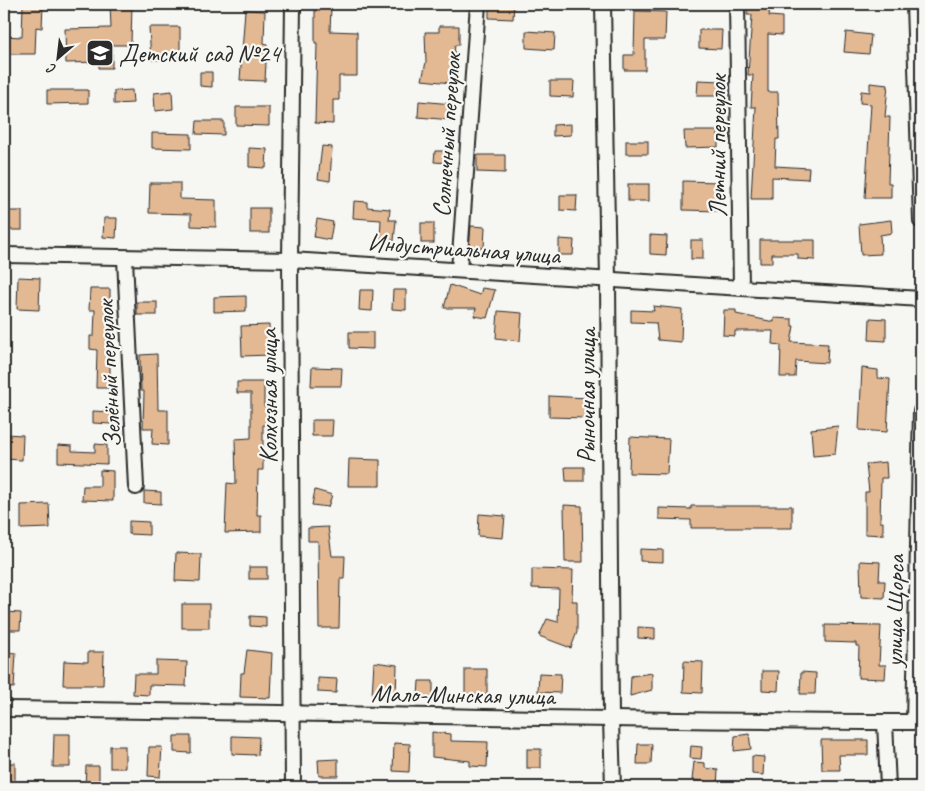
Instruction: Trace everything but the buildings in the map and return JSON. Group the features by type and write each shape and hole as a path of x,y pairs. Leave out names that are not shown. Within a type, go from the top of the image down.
{"street":[{"name":"Колхозная улица","path":"293,4 290,260 291,712 293,787"},
{"name":"Солнечный переулок","path":"459,270 478,4"},
{"name":"Рыночная улица","path":"603,4 608,280 611,720 614,787"},
{"name":"Летний переулок","path":"737,4 741,288"},
{"path":"914,4 921,222"},
{"name":"Индустриальная улица","path":"4,255 125,259 290,260 921,299"},
{"name":"Зелёный переулок","path":"125,259 136,487"},
{"name":"улица Щорса","path":"917,722 921,411"},
{"name":"Мало-Минская улица","path":"4,709 291,712 611,720 917,722"},
{"path":"885,722 888,787"}],"place":[{"name":"Детский сад №24","path":"100,53"}]}
